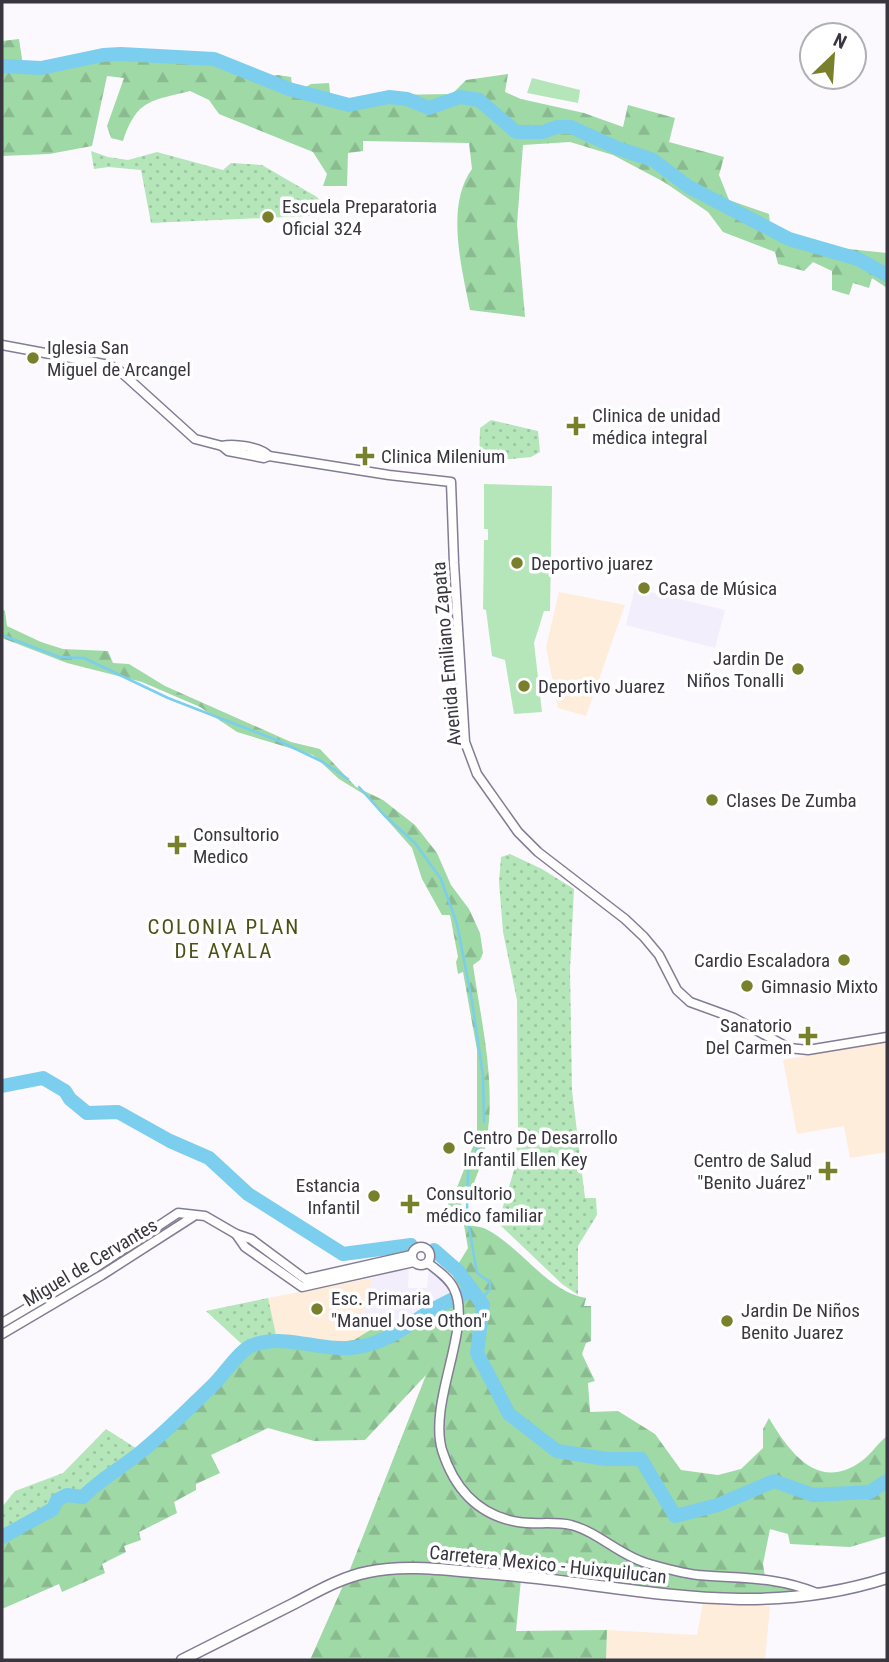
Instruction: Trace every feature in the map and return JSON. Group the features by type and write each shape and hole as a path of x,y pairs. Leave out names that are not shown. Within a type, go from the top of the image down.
{"main road":[{"name":"Avenida Emiliano Zapata","path":"2,345 109,365 121,372 195,439 222,446 229,444 264,451 269,456 451,482 466,742 477,774 518,832 564,873 625,919 659,955 677,990 690,1002 734,1018 789,1048 808,1050 887,1037"},
{"path":"2,1323 95,1268 171,1216 185,1212 194,1216 205,1216 236,1234 251,1239 304,1283 413,1259 421,1265 428,1263"},
{"name":"Miguel de Cervantes","path":"2,1334 194,1216"},
{"path":"413,1259 419,1247 427,1249 430,1255 428,1263"},
{"path":"428,1263 456,1291 459,1306 451,1362 438,1416 439,1438 458,1488 476,1504 501,1518 518,1522 572,1525 620,1553 644,1562 694,1574 779,1580 820,1594"},
{"name":"Carretera Mexico - Huixquilucan","path":"182,1660 325,1588 364,1572 398,1568 518,1576 627,1591 722,1600 780,1599 820,1594 887,1577"}],"shaded area":[{"path":"635,588 725,610 715,648 626,625"},
{"path":"559,592 625,605 586,716 558,708 546,647"},
{"path":"887,1041 887,1152 850,1158 844,1126 797,1134 783,1060"},
{"path":"409,1267 408,1288 427,1288 429,1268 447,1286 449,1294 383,1331 362,1320 372,1278"},
{"name":"Esc. Primaria \"Manuel Jose Othon\"","path":"372,1278 362,1320 375,1327 354,1340 322,1344 277,1339 268,1298"},
{"path":"703,1602 770,1606 765,1660 606,1660 607,1630 697,1635"}],"green space":[{"path":"19,39 24,72 61,68 108,55 205,61 247,79 278,75 291,77 292,85 302,89 311,84 329,83 331,102 350,103 389,95 452,94 466,80 508,74 505,92 521,99 584,113 623,127 628,105 675,118 669,142 724,157 719,175 729,200 769,214 770,224 800,237 839,248 887,253 887,288 872,278 869,288 853,283 849,295 832,290 832,271 813,262 804,271 778,264 775,252 723,232 708,212 664,182 613,155 570,142 523,145 517,224 525,317 470,310 460,257 457,219 464,184 472,169 469,143 363,141 363,151 348,153 347,186 323,186 327,174 313,152 219,114 209,100 190,91 147,104 134,117 123,141 111,138 107,126 124,78 107,76 92,146 49,154 2,156 2,41"},
{"path":"532,78 580,90 578,103 527,93"},
{"path":"91,151 128,160 157,152 223,170 231,163 262,165 317,197 330,215 151,223 141,170 109,167 94,169"},
{"path":"491,420 538,431 540,452 531,457 479,462 480,428"},
{"name":"Deportivo juarez","path":"484,484 552,486 550,611 544,611 534,643 542,712 514,714 505,660 492,656 486,610 483,609 484,540 488,540 488,529 484,529"},
{"path":"2,609 5,611 7,626 41,642 63,649 108,651 113,663 129,664 165,686 291,742 320,749 356,787 383,800 415,825 437,853 451,885 469,909 480,933 483,953 480,960 473,965 489,1073 488,1128 484,1154 475,1180 459,1208 447,1206 477,1136 477,1050 463,972 458,974 458,957 450,915 442,915 422,879 412,848 365,795 339,779 313,755 237,732 200,707 142,682 67,663 2,638"},
{"path":"510,854 542,869 574,889 570,969 572,1090 585,1198 596,1198 597,1215 578,1246 578,1295 562,1284 498,1223 514,1170 518,1132 517,1000 503,932 499,882 501,857"},
{"path":"464,1225 486,1229 559,1287 586,1298 584,1306 591,1306 591,1341 586,1343 582,1354 595,1381 588,1383 590,1412 618,1411 655,1434 681,1470 718,1475 741,1469 763,1448 763,1429 769,1418 797,1456 820,1471 847,1469 863,1460 887,1436 887,1536 850,1547 790,1544 788,1534 770,1529 763,1564 766,1583 779,1583 805,1592 723,1597 522,1569 516,1631 607,1630 606,1660 310,1660 349,1572 426,1375 365,1440 314,1441 268,1428 211,1455 220,1473 196,1484 196,1490 174,1502 177,1513 139,1532 141,1540 124,1546 126,1552 102,1564 105,1573 62,1592 59,1584 2,1609 2,1536 53,1509 57,1500 67,1495 83,1496 142,1452 221,1378 246,1348 277,1339 322,1344 354,1340 375,1327 384,1331 449,1294 452,1300 462,1295 452,1274 468,1248"},
{"path":"268,1298 277,1339 246,1348 206,1311"},
{"path":"106,1429 142,1452 92,1487 83,1497 67,1495 57,1500 53,1509 2,1537 2,1507 15,1491 63,1473"}],"waterway":[{"path":"2,66 41,68 103,55 121,54 214,59 289,89 349,105 389,97 407,99 429,108 460,97 479,100 516,132 543,132 557,127 571,127 617,148 653,160 689,187 789,239 858,259 887,275"},
{"path":"2,635 59,657 84,658 168,698 279,741 323,762 348,779"},
{"path":"359,787 384,815 415,843 441,879 457,924 472,1001 483,1076 484,1122"},
{"path":"2,1086 43,1078 65,1091 70,1099 87,1113 118,1112 170,1141 209,1158 248,1194 343,1254 411,1245"},
{"path":"467,1214 468,1172 483,1135"},
{"path":"469,1227 477,1273 490,1282 490,1289 480,1301"},
{"path":"434,1250 458,1271 472,1290"},
{"path":"2,1537 53,1509 57,1500 67,1495 83,1497 135,1457 212,1386 248,1347 279,1341 332,1348 368,1345 472,1290 483,1305 477,1353 509,1414 557,1451 606,1459 641,1459 675,1516 718,1505 774,1481 813,1495 870,1492 887,1481"}],"place":[{"name":"Escuela Preparatoria Oficial 324","path":"268,217"},
{"name":"Iglesia San Miguel de Arcangel","path":"33,358"},
{"name":"Clinica de unidad médica integral","path":"576,426"},
{"name":"Clinica Milenium","path":"365,456"},
{"name":"Deportivo juarez","path":"517,563"},
{"name":"Casa de Música","path":"644,588"},
{"name":"Jardin De Niños Tonalli","path":"798,669"},
{"name":"Deportivo Juarez","path":"524,686"},
{"name":"Clases De Zumba","path":"712,800"},
{"name":"Consultorio Medico","path":"177,845"},
{"name":"Cardio Escaladora","path":"844,960"},
{"name":"Gimnasio Mixto","path":"747,986"},
{"name":"Sanatorio Del Carmen","path":"808,1036"},
{"name":"Centro De Desarrollo Infantil Ellen Key","path":"449,1148"},
{"name":"Centro de Salud \"Benito Juárez\"","path":"828,1171"},
{"name":"Estancia Infantil","path":"374,1196"},
{"name":"Consultorio médico familiar","path":"410,1204"},
{"name":"Esc. Primaria \"Manuel Jose Othon\"","path":"317,1309"},
{"name":"Jardin De Niños Benito Juarez","path":"727,1321"}],"district":[{"name":"COLONIA PLAN DE AYALA","path":"224,939"}]}
